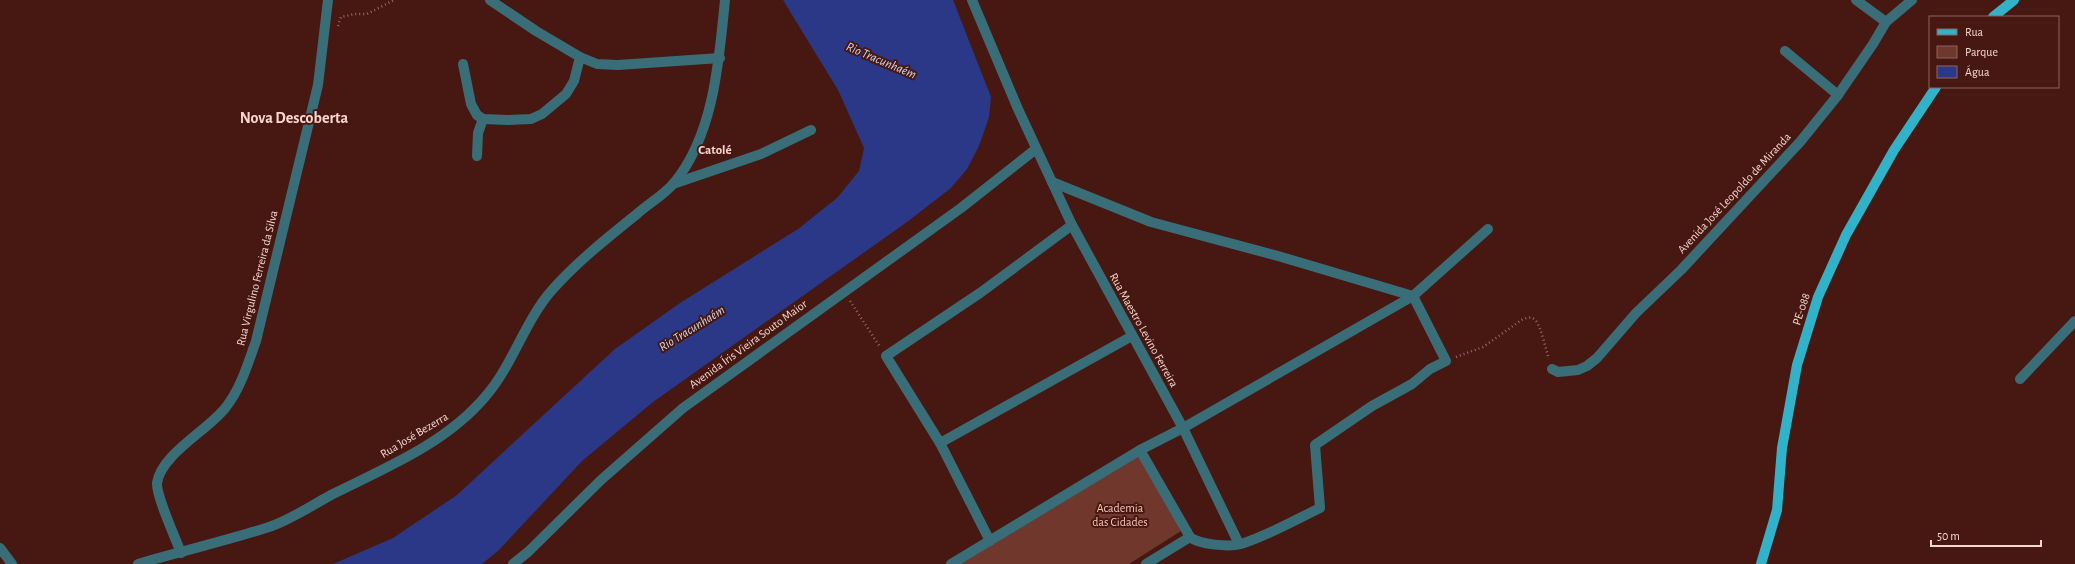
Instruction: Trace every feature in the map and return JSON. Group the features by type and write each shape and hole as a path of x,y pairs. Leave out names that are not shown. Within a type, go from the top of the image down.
{"main road":[{"path":"1994,16 2014,0"},
{"name":"PE-088","path":"1761,564 1777,510 1782,448 1797,365 1818,297 1846,235 1894,150 1935,88"}],"street":[{"name":"Rua Virgulino Ferreira da Silva","path":"180,553 157,484 163,469 177,453 226,408 240,382 256,341 318,85 328,0"},
{"path":"490,0 536,31 580,57 597,64 607,65 720,58"},
{"path":"673,184 688,163 700,138 720,58 725,0"},
{"name":"Rua Maestro Levino Ferreira","path":"972,0 1036,149 1072,225 1183,428 1239,544"},
{"path":"1856,0 1886,22"},
{"name":"Avenida José Leopoldo de Miranda","path":"1552,369 1558,372 1578,370 1587,366 1597,358 1636,313 1681,270 1800,142 1838,95 1873,44 1886,22 1912,0"},
{"path":"1785,51 1838,95"},
{"path":"463,64 472,104 477,115 483,119 520,120 531,119 542,114 566,94 574,81 580,57"},
{"path":"478,156 478,133 483,119"},
{"path":"673,184 761,154 811,130"},
{"name":"Avenida Íris Vieira Souto Maior","path":"513,564 528,552 601,480 683,408 1016,166 1036,149"},
{"path":"1052,182 1151,222 1278,256 1413,296 1446,361 1430,369 1412,384 1372,406 1316,445 1320,508 1239,544 1205,544 1195,541 1190,537 1140,450"},
{"name":"Rua José Bezerra","path":"138,564 271,526 415,453 459,424 485,397 509,365 533,316 552,290 609,236 673,184"},
{"path":"990,541 940,443 886,356 980,293 1072,225"},
{"path":"951,564 1140,450 1183,428 1413,296 1488,229"},
{"path":"2020,379 2075,321"},
{"path":"940,443 1132,336"},
{"path":"1146,564 1190,537"},
{"path":"0,548 12,564"}],"path":[{"path":"336,31 342,18 355,14 367,14 394,0"},
{"path":"843,291 886,356"},
{"path":"1446,361 1483,347 1523,319 1529,317 1535,319 1538,325 1552,369"}],"green space":[{"name":"Academia das Cidades","path":"1140,450 1181,531 1129,564 949,564"}],"water":[{"name":"Rio Tracunhaém","path":"783,0 953,0 991,97 989,117 979,146 967,169 951,188 907,222 653,402 582,461 499,550 482,564 333,564 393,538 457,495 615,349 680,303 798,229 837,198 859,171 864,148 838,90"}],"district":[{"name":"Nova Descoberta","path":"294,118"},
{"name":"Catolé","path":"715,150"}]}
